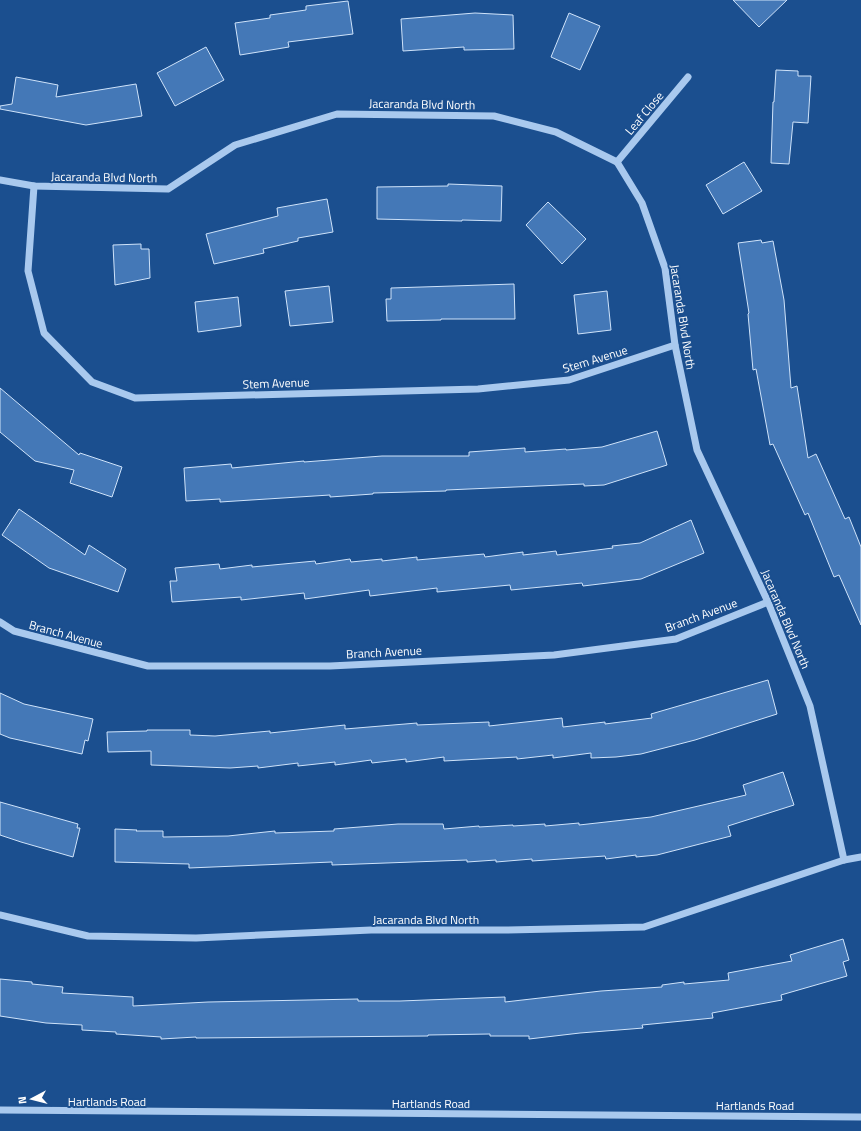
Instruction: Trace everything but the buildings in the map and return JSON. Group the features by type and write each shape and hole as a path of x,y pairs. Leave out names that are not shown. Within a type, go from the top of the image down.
{"street":[{"name":"Leaf Close","path":"617,162 688,77"},
{"name":"Jacaranda Blvd North","path":"0,180 34,186 168,189 235,145 337,114 494,116 556,132 617,162 642,203 665,268 675,345 697,450 768,602 810,706 844,860"},
{"name":"Stem Avenue","path":"34,186 28,271 44,333 92,382 135,398 485,388 569,380 675,345"},
{"name":"Branch Avenue","path":"0,622 14,631 148,666 330,666 554,655 676,639 768,602"},
{"name":"Jacaranda Blvd North","path":"0,915 88,936 188,938 371,930 508,930 644,927 844,860 861,856"},
{"name":"Hartlands Road","path":"0,1110 861,1117"}]}
